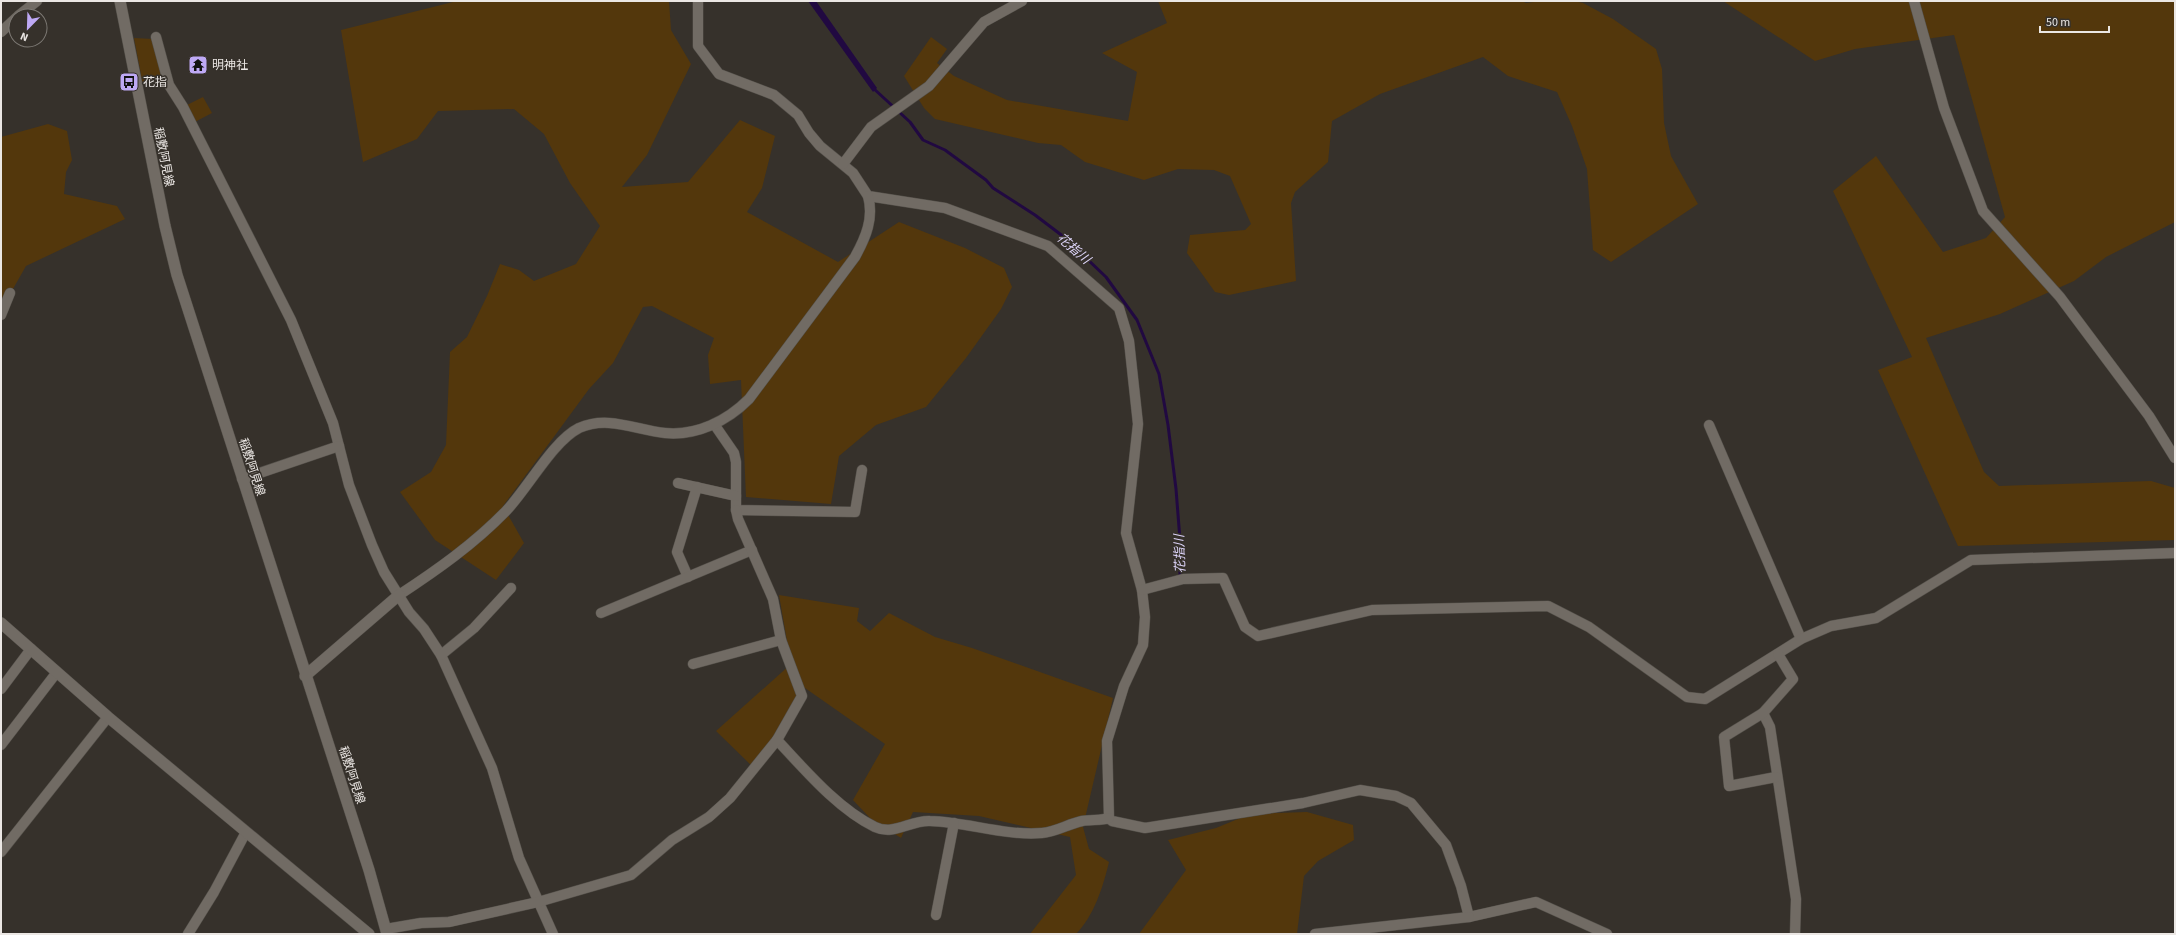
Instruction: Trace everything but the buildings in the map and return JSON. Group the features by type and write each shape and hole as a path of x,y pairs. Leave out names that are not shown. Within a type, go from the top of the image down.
{"main road":[{"name":"稲敷阿見線","path":"120,1 165,226 177,275 305,676 367,862 387,932"},
{"path":"305,676 399,595"},
{"path":"1,623 108,717 370,934"}],"street":[{"path":"28,8 36,1"},
{"path":"399,595 454,557 488,529 525,489 566,436 578,429 589,424 603,422 618,423 666,433 687,432 714,424 738,410 749,399 855,257 865,239 871,214 868,196 862,184 843,164 820,146 809,133 798,115 774,94 719,74 698,46 698,1"},
{"path":"843,164 871,127 928,86 984,22 1022,1"},
{"path":"1914,1 1944,108 1983,211 2060,297 2149,416 2175,458"},
{"path":"156,37 169,85 291,320 333,423 349,485 384,572 409,612 424,629 440,656 492,768 519,858 553,934"},
{"path":"868,196 945,208 1048,246 1120,308 1129,341 1138,424 1126,533 1142,590 1145,617 1142,646 1124,686 1107,740 1109,818"},
{"path":"1,315 10,293"},
{"path":"387,932 421,923 449,922 538,902 631,875 672,840 709,817 730,798 777,740 802,696 781,640 773,599 736,510 736,462 734,452 714,424"},
{"path":"1709,425 1801,639"},
{"path":"242,479 339,446"},
{"path":"736,510 855,512 862,470"},
{"path":"678,483 736,496"},
{"path":"688,577 677,552 697,487"},
{"path":"602,613 752,550"},
{"path":"1142,590 1183,579 1223,578 1245,628 1258,636 1372,610 1548,606 1589,627 1687,697 1705,699 1801,639 1831,626 1876,618 1971,560 2175,553"},
{"path":"440,656 474,628 511,588"},
{"path":"693,664 781,640"},
{"path":"1,689 31,649"},
{"path":"1776,777 1729,786 1724,736 1763,713 1794,679 1778,654"},
{"path":"1,745 57,672"},
{"path":"1763,713 1770,727 1776,777 1796,899 1795,934"},
{"path":"1,852 108,717"},
{"path":"777,740 810,775 838,801 857,817 884,831 895,830 920,821 954,824 975,828 1041,833 1056,831 1081,821 1109,818 1112,821 1145,828 1295,804 1360,790 1396,796 1411,803 1446,845 1461,886 1469,916"},
{"path":"936,915 954,824"},
{"path":"188,934 214,892 246,832"},
{"path":"1315,934 1469,916 1536,902 1607,934"}],"shaded area":[{"path":"457,1 669,1 671,30 691,64 647,155 622,187 688,182 740,120 775,136 762,188 747,212 838,262 899,222 965,248 1004,268 1012,287 1001,309 966,358 926,407 876,425 839,456 831,504 746,497 741,380 710,384 708,355 714,338 652,306 643,307 613,363 589,389 503,506 524,543 496,580 435,540 400,492 431,472 446,445 450,352 467,337 487,296 500,264 519,270 534,281 576,264 600,226 570,183 544,134 514,109 438,111 417,139 363,162 341,30"},
{"path":"808,1 816,1 877,88 873,92"},
{"path":"1158,1 1522,1 1526,3 1541,1 1574,1 1583,3 1613,19 1656,49 1662,69 1664,123 1671,156 1698,204 1611,262 1593,250 1587,169 1572,126 1557,92 1508,76 1483,57 1380,94 1332,121 1328,162 1295,192 1291,203 1296,281 1229,295 1215,292 1187,253 1190,235 1245,230 1251,224 1230,176 1214,170 1178,169 1144,180 1085,162 1061,145 1038,143 935,119 924,108 904,76 931,37 947,49 937,63 954,76 1007,100 1128,121 1137,72 1102,53 1167,23"},
{"path":"1723,1 2175,1 2175,222 2106,257 2074,281 2000,314 1926,338 1984,472 1999,486 2151,481 2175,488 2175,540 1958,546 1878,370 1912,357 1833,191 1876,156 1943,252 1986,238 2005,217 1954,35 1855,49 1815,61"},
{"path":"134,38 153,39 163,83 143,85"},
{"path":"203,97 212,113 191,124 183,107"},
{"path":"48,124 67,131 72,160 66,172 64,194 117,206 125,219 26,266 1,310 1,137"},
{"path":"779,595 859,608 857,621 870,631 889,613 935,637 972,648 1113,698 1083,827 1089,849 1109,862 1101,891 1093,910 1076,934 1030,934 1076,875 1070,837 979,816 913,812 901,838 870,818 853,800 885,744 805,688 754,768 716,731 791,664"},
{"path":"1307,812 1353,825 1354,840 1318,861 1304,876 1297,934 1139,934 1186,870 1168,840 1216,828 1250,814"}],"waterway":[{"name":"花指川","path":"873,88 910,122 923,140 945,150 986,180 993,188 1035,215 1064,237 1106,277 1137,320 1159,374 1168,425 1176,489 1180,540 1180,579"}],"place":[{"name":"明神社","path":"198,65"},
{"name":"花指","path":"129,82"}]}
